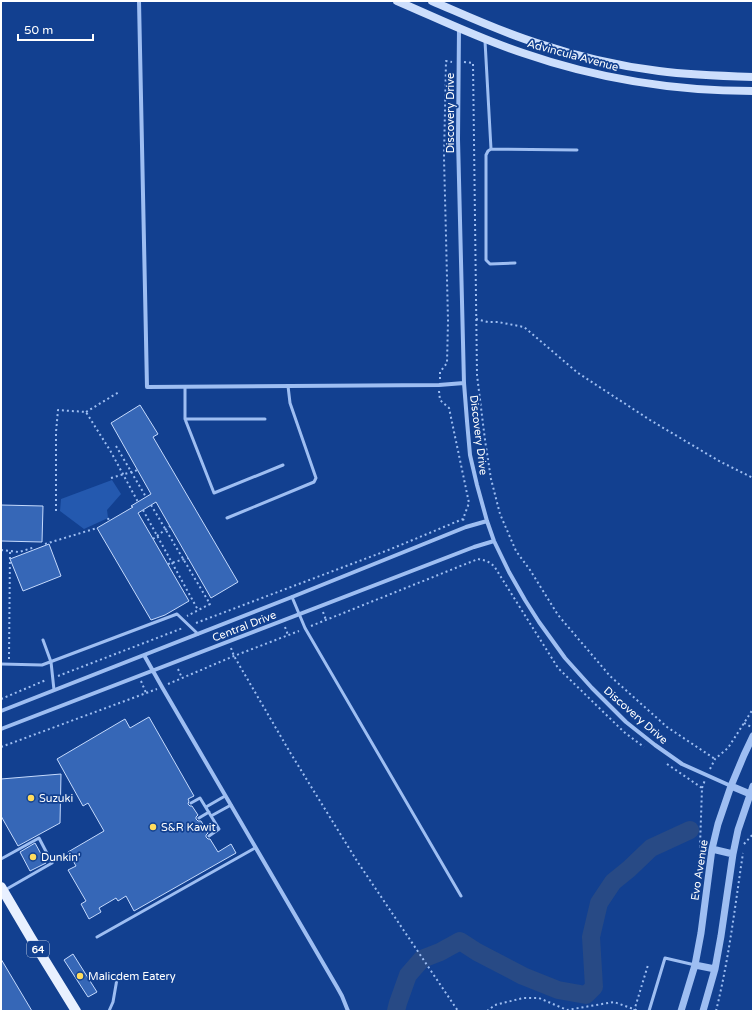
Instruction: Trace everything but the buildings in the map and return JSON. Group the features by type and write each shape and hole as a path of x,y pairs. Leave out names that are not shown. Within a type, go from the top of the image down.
{"main road":[{"name":"Advincula Avenue","path":"398,1 485,39 544,60 606,76 674,87 753,91"},
{"name":"Advincula Avenue","path":"432,1 489,26 552,48 590,58 658,71 704,75 753,76"},
{"name":"64","path":"2,889 76,1011"}],"street":[{"path":"139,1 147,387 439,385 464,383"},
{"name":"Discovery Drive","path":"459,28 458,139 464,383 470,455 477,485 494,541 524,600 565,658 592,688 626,722 655,745 682,764 731,786"},
{"name":"Central Drive","path":"1,711 292,598 466,527 488,521"},
{"name":"Central Drive","path":"1,728 300,615 474,547 494,541"},
{"path":"144,655 339,991 348,1011"},
{"name":"Evo Avenue","path":"681,1011 695,964 701,933 712,849 718,824 731,786 753,736"},
{"path":"731,786 750,794"},
{"path":"702,1011 715,969 738,830 753,786"},
{"path":"712,849 733,854"},
{"path":"695,964 715,969"}],"lane":[{"path":"485,39 491,149"},
{"path":"515,264 490,264 486,260 486,155 488,151 491,149 577,150"},
{"path":"227,518 314,482 316,478 290,403 288,386"},
{"path":"185,387 185,419 214,493 283,465"},
{"path":"185,419 265,419"},
{"path":"292,598 305,628 461,896"},
{"path":"1,664 42,665 177,614 198,634"},
{"path":"43,640 51,662 54,690"},
{"path":"206,807 225,796"},
{"path":"191,803 200,798 219,830 209,836"},
{"path":"211,816 231,805"},
{"path":"199,818 208,812"},
{"path":"1,859 39,838 52,863 2,889"},
{"path":"96,937 255,848"},
{"path":"649,1011 665,958 695,964"},
{"path":"109,1011 113,1002 117,978"}],"path":[{"path":"1,699 189,625 391,549 463,519 469,503 450,408 440,400 439,385 440,372 447,363 448,321 444,158 446,61 473,63 477,375 491,479 500,514 516,551 530,570 558,615 610,676 667,727 715,759 728,748 753,709"},
{"path":"476,319 524,327 578,373 650,420 719,461 753,478"},
{"path":"56,511 56,432 58,410 86,412 119,392"},
{"path":"86,412 111,452 138,502"},
{"path":"116,446 146,497"},
{"path":"111,478 138,470"},
{"path":"151,505 210,604 182,619"},
{"path":"143,510 198,610"},
{"path":"153,539 170,526"},
{"path":"45,544 97,528"},
{"path":"1,550 19,552 35,547"},
{"path":"9,664 10,551"},
{"path":"168,564 188,558"},
{"path":"1,747 162,687 234,656 478,559 486,561 494,566 558,668 624,732 644,746"},
{"path":"228,642 234,656 291,754 357,862 458,1011"},
{"path":"175,662 182,678"},
{"path":"138,676 146,693"},
{"path":"744,723 753,728"},
{"path":"663,760 702,788 700,847"},
{"path":"634,1010 648,965"},
{"path":"487,1011 495,1005 522,998 539,998 567,1011 614,1002 639,1011"}],"shaded area":[{"path":"112,480 121,494 107,510 108,518 84,529 60,511 61,499"}],"waterway":[{"path":"396,1011 408,975 422,959 440,952 460,941 477,952 523,976 558,990 586,995 594,987 591,937 599,903 613,882 651,848 690,830"}],"place":[{"name":"Suzuki","path":"31,798"},
{"name":"S&R Kawit","path":"153,827"},
{"name":"Dunkin'","path":"33,857"},
{"name":"Malicdem Eatery","path":"80,976"}]}
